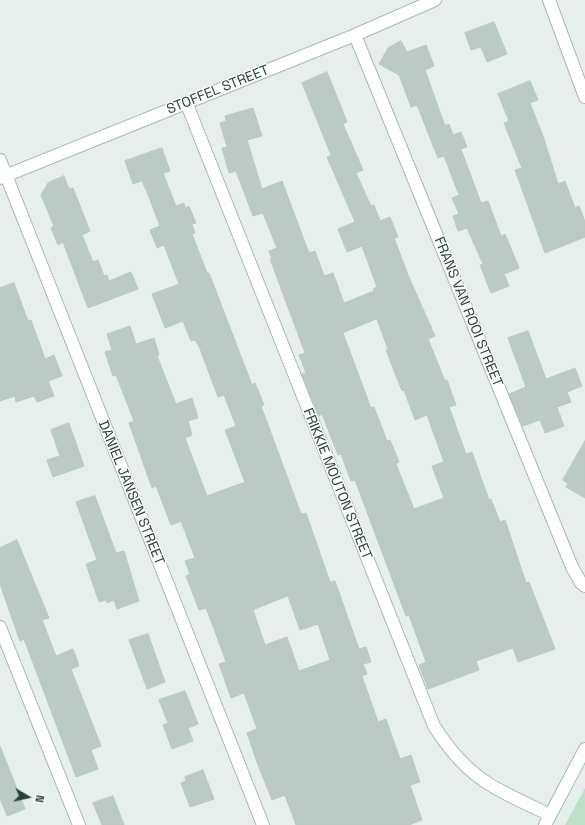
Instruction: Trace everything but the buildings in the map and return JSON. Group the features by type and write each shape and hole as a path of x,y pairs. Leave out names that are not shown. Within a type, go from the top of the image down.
{"street":[{"name":"STOFFEL STREET","path":"3,176 355,35 435,0"},
{"path":"549,0 585,97"},
{"name":"FRANS VAN ROOI STREET","path":"355,35 569,560 581,583 585,586"},
{"name":"FRIKKIE MOUTON STREET","path":"186,102 434,726 446,745 465,765 488,784 547,820"},
{"name":"DANIEL JANSEN STREET","path":"0,160 3,176 263,825"},
{"path":"0,627 79,825"},
{"path":"547,820 585,749"}],"green space":[{"path":"585,788 585,825 565,825"}]}
